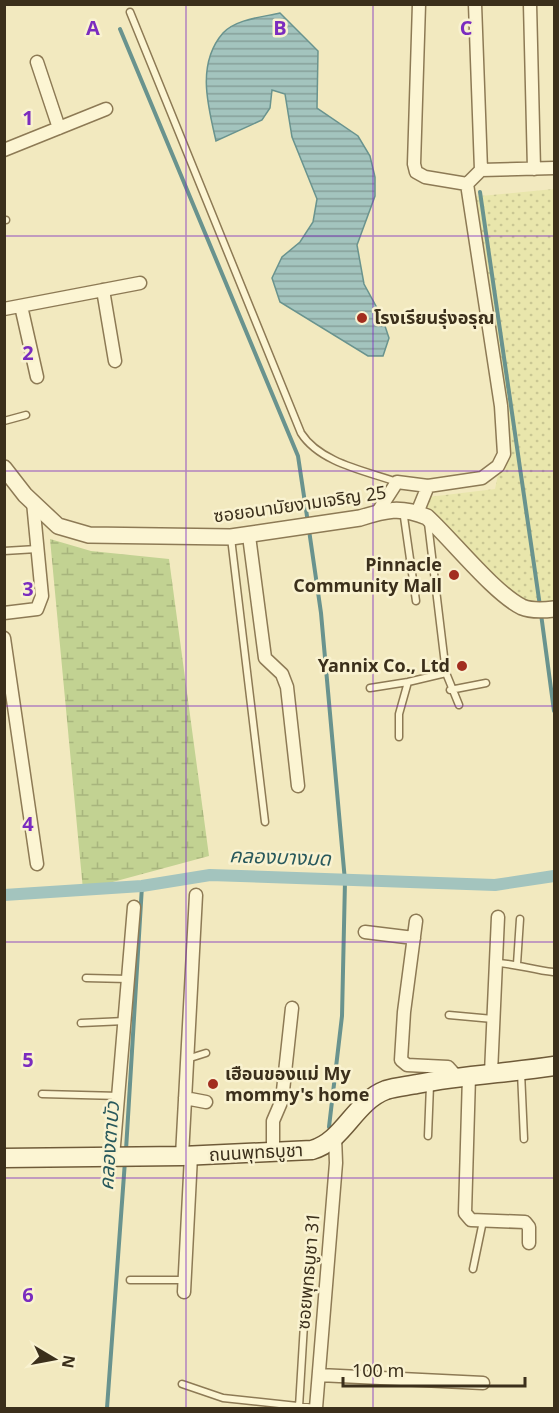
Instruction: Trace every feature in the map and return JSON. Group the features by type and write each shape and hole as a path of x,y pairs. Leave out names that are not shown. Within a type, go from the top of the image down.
{"main road":[{"name":"ถนนพุทธบูชา","path":"4,1158 273,1154 312,1150 322,1148 335,1137 358,1109 386,1090 491,1072 521,1071 555,1066"}],"street":[{"path":"419,4 414,164 416,172 425,177 467,184"},
{"path":"475,4 481,170"},
{"path":"530,4 534,169"},
{"path":"37,63 59,128"},
{"path":"4,150 106,109"},
{"path":"467,184 481,170 555,168"},
{"path":"379,510 397,482 428,486 482,478 498,466 504,454 501,406 467,184"},
{"path":"4,309 140,283"},
{"path":"102,290 115,361"},
{"path":"21,306 37,377"},
{"name":"ซอยอนามัยงามเจริญ 25","path":"4,468 33,502 58,526 89,535 249,536 360,518 379,510 416,513"},
{"path":"428,486 416,513 500,590 522,607 553,609"},
{"path":"4,614 31,611 39,605 42,586 33,502"},
{"path":"249,536 265,658 282,674 288,687 298,786"},
{"path":"4,638 37,864"},
{"path":"184,1286 185,1098 196,895"},
{"path":"122,1157 120,1096 134,907"},
{"path":"491,1072 494,963 498,917"},
{"path":"416,921 401,1060 407,1065 448,1067 463,1076 465,1206 469,1218 483,1221 525,1222 529,1227 529,1243"},
{"path":"365,932 414,938"},
{"path":"273,1154 273,1121 282,1100 292,1008"},
{"path":"185,1098 206,1102"},
{"name":"ซอยพุทธบูชา 31","path":"316,1408 336,1163 335,1137"},
{"path":"319,1375 483,1383"}],"lane":[{"path":"130,12 301,433 311,445 332,458 397,482"},
{"path":"4,421 26,415"},
{"path":"416,513 416,601"},
{"path":"416,513 446,673 450,690 459,705"},
{"path":"231,537 265,822"},
{"path":"4,551 38,549"},
{"path":"370,688 446,673"},
{"path":"399,736 399,714 408,682"},
{"path":"450,690 486,683"},
{"path":"517,964 520,919"},
{"path":"494,963 517,964 536,971 553,972"},
{"path":"87,978 129,979"},
{"path":"449,1015 493,1019"},
{"path":"81,1023 126,1021"},
{"path":"187,1059 206,1053"},
{"path":"521,1071 524,1139"},
{"path":"428,1136 430,1081"},
{"path":"42,1094 120,1096"},
{"path":"473,1269 483,1221"},
{"path":"130,1280 184,1286"},
{"path":"298,1407 306,1291"},
{"path":"182,1384 223,1398 316,1408"}],"shaded area":[{"path":"554,189 554,605 514,608 411,510 420,498 495,489 500,465 470,197"}],"green space":[{"path":"50,539 91,551 169,559 209,856 83,890"}],"water":[{"path":"280,13 318,51 317,108 358,136 370,156 375,177 375,196 357,245 364,284 382,317 389,338 383,356 368,356 280,302 272,278 282,257 300,242 313,222 317,199 292,137 285,94 272,90 270,108 262,120 216,141 206,86 209,58 215,45 228,28 250,19"}],"waterway":[{"path":"120,29 298,456 308,523"},
{"path":"480,192 540,606"},
{"path":"309,530 321,613 345,881 342,1016 329,1127"},
{"path":"541,614 554,711"},
{"name":"คลองบางมด","path":"4,895 142,886 210,875 495,885 554,876"},
{"name":"คลองตาบัว","path":"126,1150 142,886"},
{"name":"คลองตาบัว","path":"107,1408 125,1161"}],"place":[{"name":"โรงเรียนรุ่งอรุณ","path":"362,318"},
{"name":"Pinnacle Community Mall","path":"454,575"},
{"name":"Yannix Co., Ltd","path":"462,666"},
{"name":"เฮือนของแม่ My mommy's home","path":"213,1084"}]}
